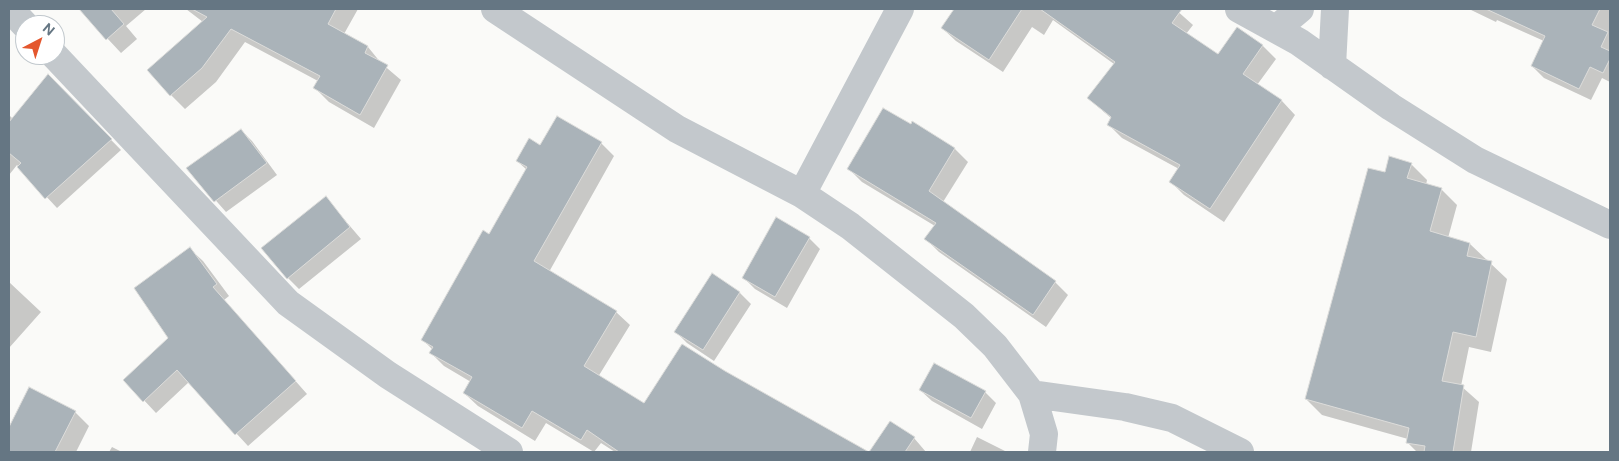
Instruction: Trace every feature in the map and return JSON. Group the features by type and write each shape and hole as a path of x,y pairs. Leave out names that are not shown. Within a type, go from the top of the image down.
{"street":[{"path":"495,9 676,129 802,194 850,226 964,316 995,346 1032,394 1044,434 1042,452"},
{"path":"802,194 900,9"},
{"path":"1239,9 1276,29 1390,106 1475,160 1609,221"},
{"path":"1276,29 1300,9"},
{"path":"1332,66 1335,9"},
{"path":"63,65 288,303 388,375 508,452"},
{"path":"1032,394 1125,407 1172,418 1240,452"}],"building":[{"path":"79,9 111,9 124,24 106,40"},
{"path":"192,9 336,9 328,24 368,46 365,53 388,65 360,115 313,88 320,76 231,29 202,68 170,96 147,70 207,17"},
{"path":"954,9 1022,9 989,60 941,28"},
{"path":"1040,9 1182,9 1172,23 1218,54 1237,27 1263,45 1243,74 1282,100 1210,209 1169,182 1180,165 1107,125 1111,117 1087,98 1115,62"},
{"path":"1486,9 1600,9 1592,25 1608,32 1601,47 1610,51 1610,59 1603,73 1590,67 1579,89 1531,66 1545,36"},
{"path":"48,74 112,139 45,199 17,167 21,163 9,153 9,122"},
{"path":"883,108 911,124 912,121 955,148 929,191 1056,281 1033,315 924,239 936,223 847,169"},
{"path":"557,116 602,142 534,261 617,311 584,366 644,403 682,344 725,371 869,452 619,452 587,430 581,440 532,411 522,428 463,393 472,377 429,353 433,347 421,340 483,230 489,234 527,167 516,161 529,138 540,145"},
{"path":"241,129 267,163 214,202 186,168"},
{"path":"1389,156 1412,163 1407,178 1442,188 1430,231 1470,243 1467,256 1492,261 1476,337 1453,332 1442,381 1464,385 1453,452 1424,452 1425,446 1406,443 1409,428 1305,399 1368,168 1385,172"},
{"path":"326,196 350,227 287,279 261,248"},
{"path":"776,217 810,237 775,297 742,278"},
{"path":"190,247 217,284 213,287 296,381 235,435 177,370 143,402 123,380 168,338 134,288"},
{"path":"712,273 740,292 703,350 674,332"},
{"path":"934,363 986,391 971,418 919,390"},
{"path":"29,387 76,411 55,452 9,452 9,427"},
{"path":"890,421 915,437 905,452 869,452"}]}
